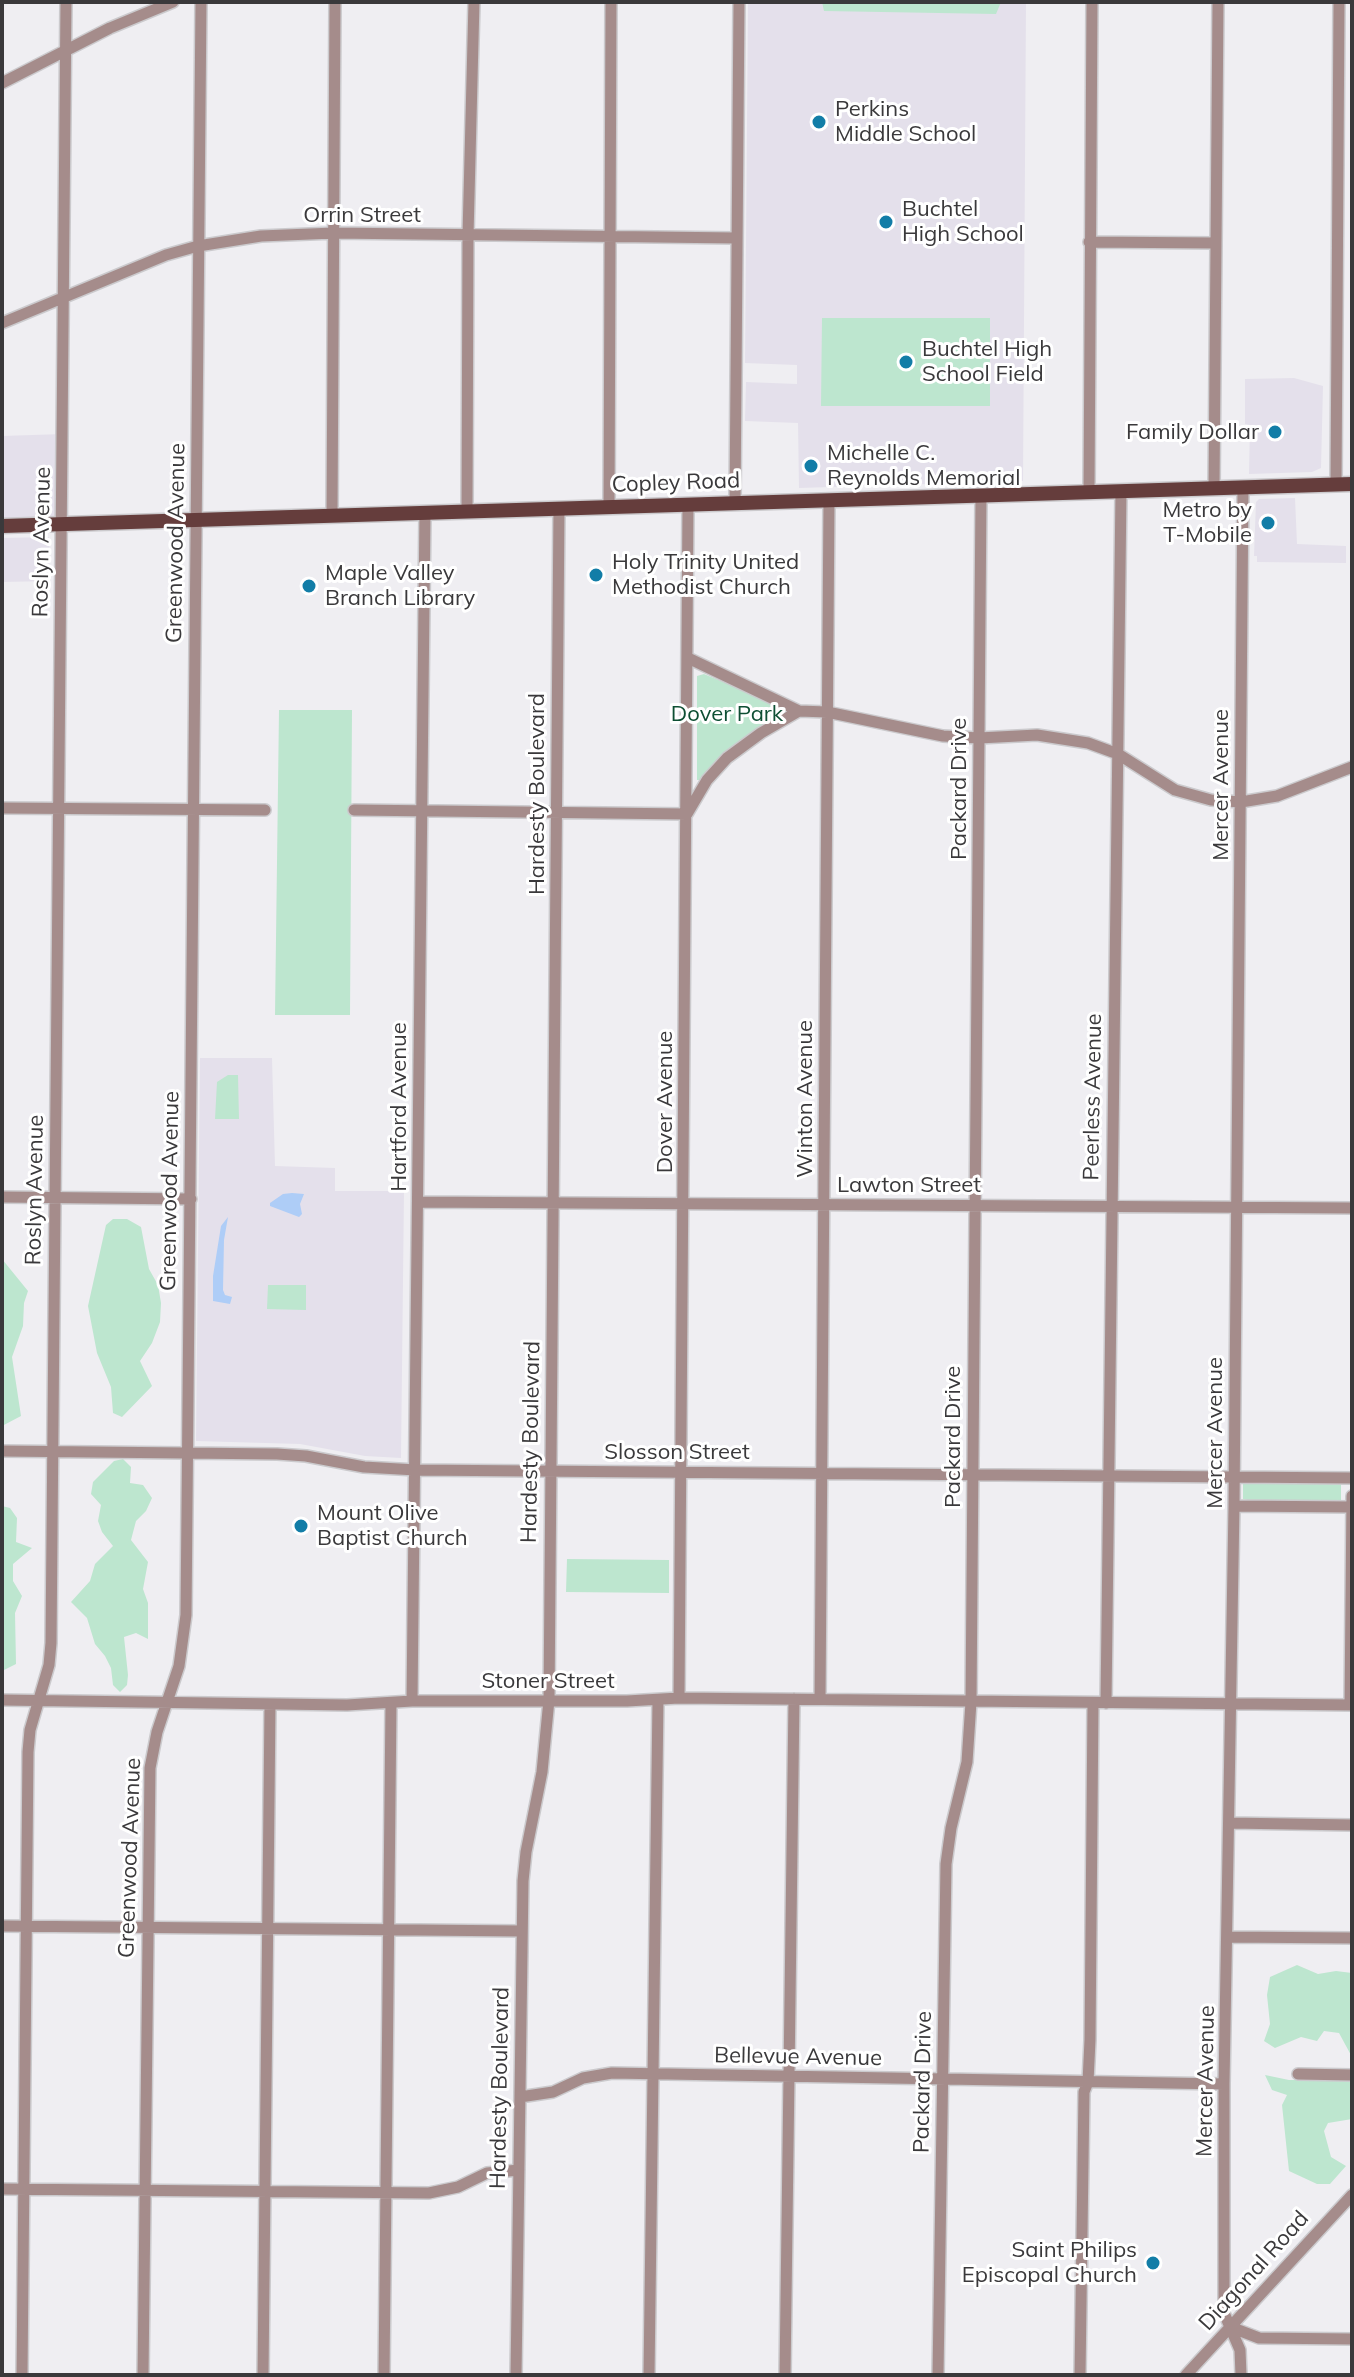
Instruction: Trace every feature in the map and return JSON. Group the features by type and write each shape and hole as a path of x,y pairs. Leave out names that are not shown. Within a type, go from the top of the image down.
{"main road":[{"name":"Copley Road","path":"2,526 1352,484"}],"street":[{"name":"Roslyn Avenue","path":"22,2375 28,1752 30,1730 49,1665 51,1643 66,2"},
{"path":"2,83 133,18 173,2"},
{"name":"Greenwood Avenue","path":"143,2375 150,1768 157,1732 184,1645 201,2"},
{"path":"332,515 335,2"},
{"path":"467,511 468,235 474,2"},
{"path":"609,507 611,2"},
{"path":"735,503 739,2"},
{"path":"1089,491 1092,2"},
{"path":"1214,488 1218,2"},
{"path":"1336,484 1339,2"},
{"name":"Orrin Street","path":"2,323 144,263 198,246 261,236 334,233 736,238"},
{"path":"1089,242 1216,243"},
{"name":"Mercer Avenue","path":"1241,2375 1240,2350 1224,2313 1224,2084 1232,1705 1243,488"},
{"name":"Peerless Avenue","path":"1106,1703 1121,491"},
{"name":"Packard Drive","path":"938,2375 946,1864 967,1762 971,1702 981,496"},
{"name":"Winton Avenue","path":"820,1699 829,500"},
{"name":"Dover Avenue","path":"679,1698 688,505"},
{"name":"Hardesty Boulevard","path":"516,2375 522,1931 526,1852 542,1772 549,1700 559,508"},
{"name":"Hartford Avenue","path":"412,1701 425,512"},
{"path":"688,658 799,711 827,712 943,736 1052,735 1088,743 1118,754 1175,790 1211,800 1241,802 1284,794 1352,767"},
{"path":"354,810 687,814 707,780 727,758 799,711"},
{"path":"2,808 265,810"},
{"path":"2,1197 191,1199"},
{"name":"Lawton Street","path":"418,1202 1352,1208"},
{"name":"Slosson Street","path":"2,1451 306,1456 364,1467 416,1470 1352,1478"},
{"path":"1106,1703 1351,1705 1352,1496"},
{"path":"1234,1506 1352,1507"},
{"name":"Stoner Street","path":"2,1700 270,1705 679,1698 1106,1703"},
{"path":"785,2375 794,1699"},
{"path":"649,2375 658,1700"},
{"path":"384,2375 391,1703"},
{"path":"1080,2375 1093,1703"},
{"path":"263,2375 270,1705"},
{"path":"1230,1823 1352,1825"},
{"path":"2,1926 522,1931"},
{"path":"1228,1937 1352,1938"},
{"name":"Bellevue Avenue","path":"520,2097 553,2092 590,2076 612,2073 1224,2084"},
{"path":"1298,2074 1352,2075"},
{"path":"2,2189 443,2191 487,2173 519,2170"},
{"name":"Diagonal Road","path":"1186,2375 1352,2195"},
{"path":"1232,2327 1259,2338 1352,2339"}],"shaded area":[{"name":"Buchtel High School","path":"748,2 1026,2 1023,481 799,488 798,423 745,421 746,382 797,384 797,365 745,363"},
{"path":"1294,378 1323,386 1321,468 1312,472 1249,474 1250,425 1245,424 1245,379"},
{"path":"63,434 62,523 2,526 2,436"},
{"path":"1295,498 1297,544 1346,546 1346,563 1257,562 1257,556 1254,556 1256,502 1259,499"},
{"path":"49,537 50,581 2,582 2,538"},
{"path":"200,1058 272,1058 275,1166 335,1168 335,1191 404,1191 401,1458 365,1456 300,1444 196,1441"}],"green space":[{"path":"822,2 1001,2 996,14 824,11"},
{"name":"Buchtel High School Field","path":"822,318 990,318 990,406 821,406"},
{"name":"Dover Park","path":"704,674 767,700 775,711 773,720 735,744 701,780 697,780 697,676"},
{"path":"279,710 352,710 350,1015 275,1015"},
{"path":"228,1075 238,1075 239,1119 215,1119 217,1082"},
{"path":"113,1219 127,1219 141,1227 149,1269 158,1285 161,1303 160,1322 152,1343 140,1361 152,1386 122,1417 113,1413 111,1387 97,1353 88,1306 106,1225"},
{"path":"2,1259 28,1291 23,1326 12,1357 21,1416 2,1426"},
{"path":"268,1285 306,1285 306,1310 267,1309"},
{"path":"123,1459 131,1467 130,1483 143,1485 152,1498 146,1511 136,1521 131,1540 148,1562 143,1589 148,1603 148,1639 136,1633 124,1637 128,1675 127,1685 120,1692 113,1685 111,1668 95,1644 87,1618 71,1602 90,1581 95,1564 113,1546 98,1521 101,1505 91,1494 93,1482 114,1461"},
{"path":"1243,1483 1341,1483 1341,1501 1243,1499"},
{"path":"2,1506 10,1508 17,1518 16,1542 32,1548 13,1564 13,1581 22,1596 15,1613 16,1664 2,1671"},
{"path":"567,1559 669,1560 669,1593 566,1592"},
{"path":"1297,1965 1318,1974 1336,1971 1352,1973 1352,2057 1339,2033 1324,2031 1317,2041 1301,2037 1275,2048 1264,2041 1270,2024 1267,1995 1270,1977"},
{"path":"1265,2075 1289,2080 1352,2079 1352,2119 1328,2123 1324,2131 1331,2157 1346,2166 1330,2184 1317,2184 1289,2171 1282,2105 1287,2095 1272,2090"}],"water":[{"path":"283,1194 304,1194 299,1217 270,1206"},
{"path":"228,1217 224,1240 223,1290 225,1295 232,1297 230,1304 213,1301 213,1276 221,1226"}],"place":[{"name":"Perkins Middle School","path":"819,122"},
{"name":"Buchtel High School","path":"886,222"},
{"name":"Buchtel High School Field","path":"906,362"},
{"name":"Family Dollar","path":"1275,432"},
{"name":"Michelle C. Reynolds Memorial","path":"811,466"},
{"name":"Metro by T-Mobile","path":"1268,523"},
{"name":"Holy Trinity United Methodist Church","path":"596,575"},
{"name":"Maple Valley Branch Library","path":"309,586"},
{"name":"Mount Olive Baptist Church","path":"301,1526"},
{"name":"Saint Philips Episcopal Church","path":"1153,2263"}]}
